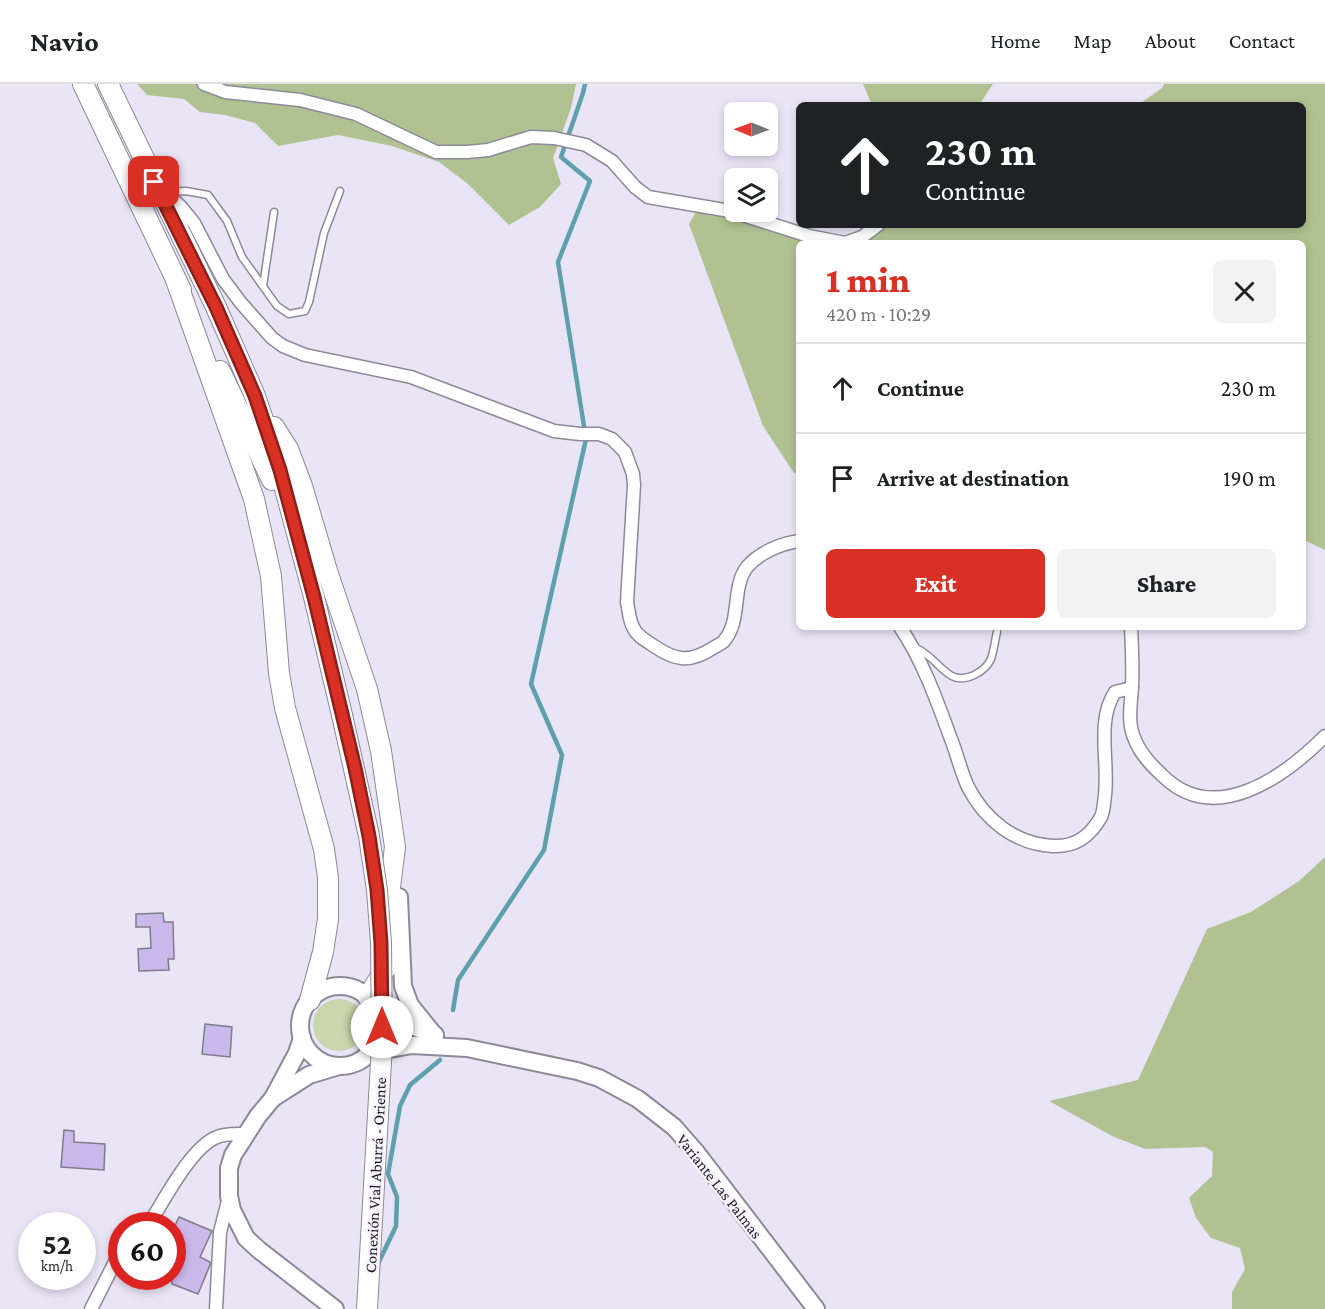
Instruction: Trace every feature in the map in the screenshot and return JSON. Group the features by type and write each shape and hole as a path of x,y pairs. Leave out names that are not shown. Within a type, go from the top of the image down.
{"main road":[{"path":"83,84 267,469 300,546"},
{"path":"108,84 160,187 255,396 280,470 300,546"},
{"path":"176,280 257,510 271,576 279,673 285,708 324,849 328,878 328,919 322,952 309,999 302,1014 300,1030 308,1051 319,1060 340,1066"},
{"path":"255,396 288,449 303,486 328,574 367,688 381,751 395,847 403,986 410,1005 435,1036"},
{"name":"Conexión Vial Aburrá - Oriente","path":"300,546 342,715 369,836 377,890 381,943 382,1044 367,1309"},
{"path":"371,1001 387,966 390,950 389,895 395,847"},
{"path":"273,1098 309,1076 355,1063 374,1046 379,1030 377,1012 371,1001 357,990 338,986 320,991 309,999"},
{"name":"Variante Las Palmas","path":"371,1001 404,1023 466,1048"},
{"path":"302,1038 297,1053 273,1098 245,1134 233,1155 229,1168 229,1196 232,1210 246,1238 335,1309"},
{"name":"Variante Las Palmas","path":"368,1053 412,1045 466,1048 577,1071 599,1078 638,1099 674,1127 696,1152 816,1309"}],"street":[{"path":"204,84 225,92 300,100 356,114 436,152 488,150 531,137 545,137 586,145 612,161 648,197 730,211 809,236 830,240"},
{"path":"160,187 181,207 194,224 223,279 241,303 272,338 283,346 305,355 411,377 554,430 599,434 612,439 625,452 633,474 627,602 629,616 634,630 663,653 687,659 700,657 724,641 734,622 741,580 747,567 773,549 796,542"},
{"path":"854,240 874,228"},
{"path":"902,630 912,646 952,740 968,786 993,821 1009,834 1035,844 1056,846 1074,843 1088,836 1102,815 1107,780 1105,711 1114,692 1132,688"},
{"path":"1131,630 1132,688 1129,713 1134,739 1147,761 1170,784 1194,795 1211,798 1243,793 1274,778 1297,762 1325,736"},
{"path":"157,1212 194,1155 205,1144 217,1136 245,1134"},
{"path":"216,1309 220,1232 229,1196"},
{"path":"91,1309 108,1276"}],"lane":[{"path":"160,187 207,195 227,221 242,257 263,286 283,311 294,314 305,311 309,302 324,233 340,191"},
{"path":"263,286 274,212"},
{"path":"912,646 927,653 950,675 958,679 966,678 984,669 990,661 997,632"}],"green space":[{"path":"137,84 576,84 571,108 553,158 561,184 540,207 509,225 468,184 439,162 392,146 338,135 278,146 255,123 225,115 200,112 184,99 147,95"},
{"path":"863,84 993,84 981,102 871,102"},
{"path":"1164,84 1325,84 1325,550 1306,541 1306,240 864,240 882,228 1306,228 1306,102 1142,102 1162,88"},
{"path":"696,212 713,212 724,216 724,222 744,222 800,240 796,240 796,473 794,473 763,426 689,224"},
{"path":"1325,857 1325,1309 1232,1309 1232,1292 1245,1269 1240,1248 1211,1238 1196,1218 1189,1198 1212,1176 1213,1152 1205,1147 1145,1149 1112,1136 1049,1101 1138,1080 1207,929 1251,912 1299,881"},
{"path":"334,999 344,999 358,1006 365,1025 358,1044 344,1051 334,1051 324,1047 317,1040 313,1030 313,1020 317,1010 324,1003"}],"building":[{"path":"163,913 164,922 173,922 174,959 168,959 169,970 139,971 138,949 151,948 150,927 136,927 136,914"},
{"path":"205,1024 232,1027 230,1057 202,1054"},
{"path":"64,1130 74,1131 74,1142 105,1144 104,1170 61,1167"},
{"path":"186,1220 212,1231 200,1257 210,1262 210,1265 198,1294 186,1289"}],"waterway":[{"path":"453,1010 458,980 544,850 562,755 531,684 586,439 558,262 590,181 561,157 585,84"},
{"path":"377,1266 396,1226 397,1197 388,1174 400,1106 410,1085 440,1060"}],"route":[{"path":"154,182 216,307 255,396 280,470 328,654 369,836 377,890 381,943 382,1027"}]}
